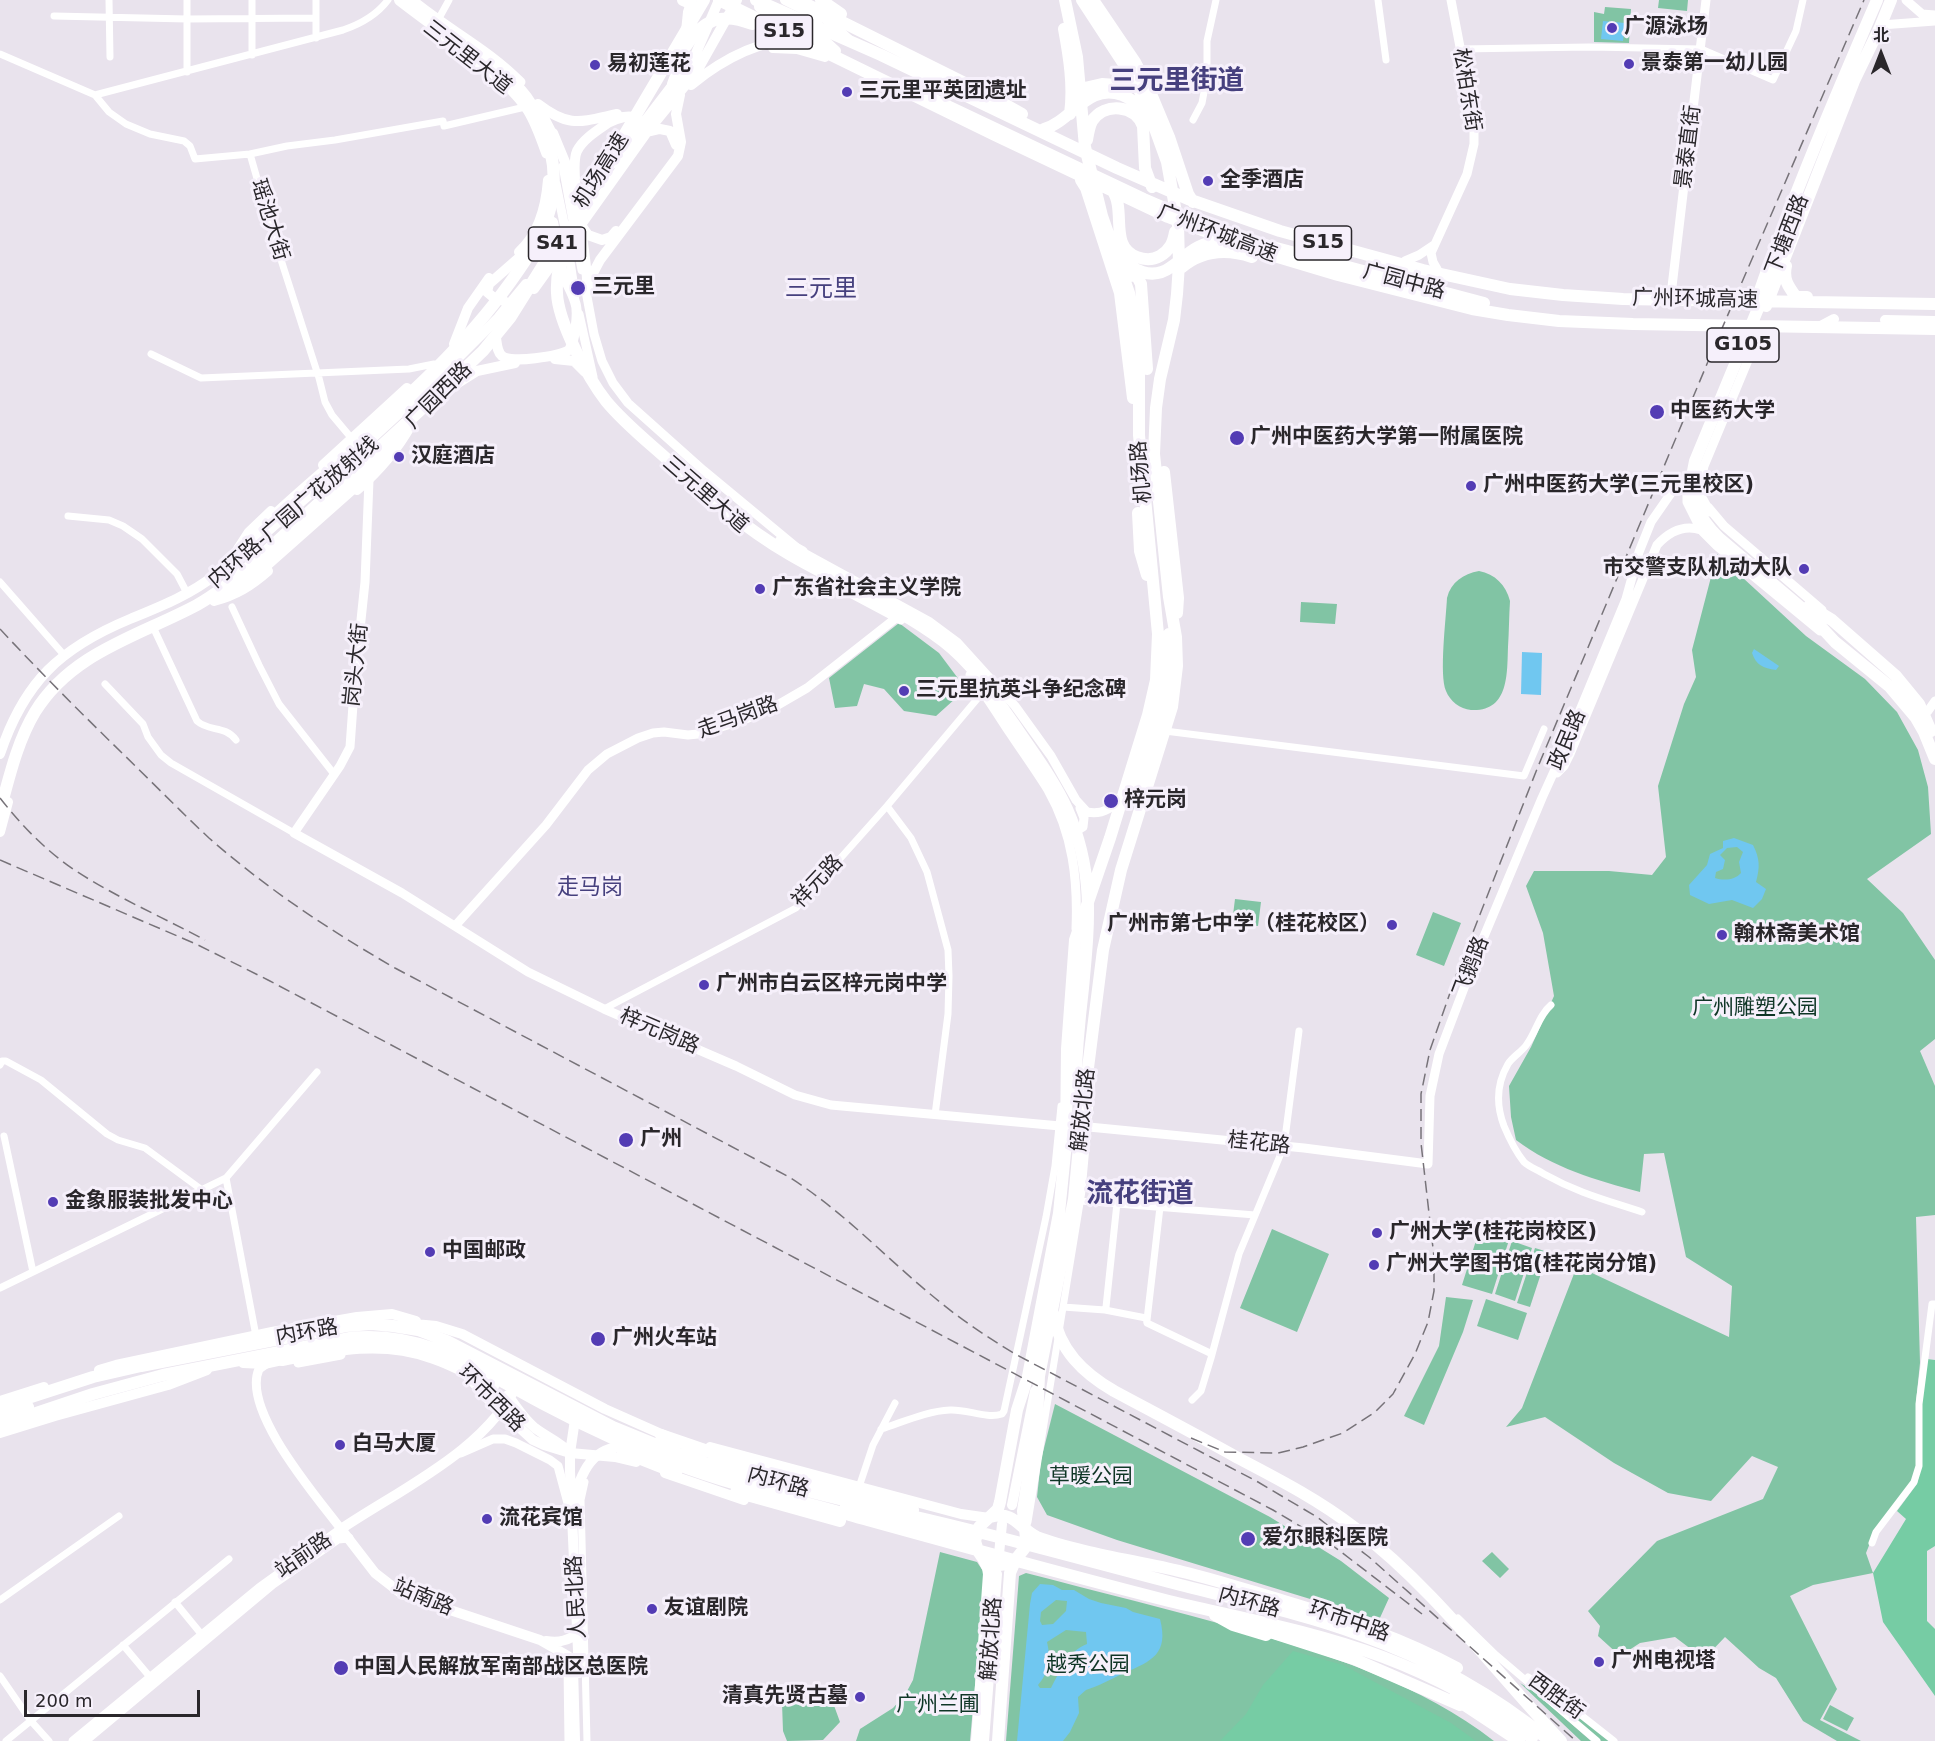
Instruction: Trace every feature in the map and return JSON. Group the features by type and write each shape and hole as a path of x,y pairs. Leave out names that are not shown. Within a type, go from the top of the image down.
{"highway":[{"path":"234,560 260,528 429,376 482,320 530,255 540,238 549,214 553,196 552,160 541,123 526,98 501,72 400,0"},
{"path":"411,0 453,39"},
{"name":"机场高速","path":"495,338 570,222 589,197 704,0"},
{"name":"广州环城高速","path":"719,0 1064,168 1192,227 1279,258 1441,302 1500,314 1559,321 1935,329"},
{"name":"广州环城高速","path":"758,0 1081,148 1157,186 1246,220 1359,253 1480,283 1538,293 1601,298 1935,304"},
{"path":"801,0 893,56 1001,102 1081,148 1097,115 1108,109 1128,110 1143,126 1146,174 1154,190"},
{"path":"1057,0 1066,41 1071,91 1070,114"},
{"name":"机场路","path":"1065,0 1079,70 1083,132 1081,148 1129,293 1136,329 1139,435 1143,479 1138,504 1140,551 1153,590 1158,644 1156,680 1145,728 1127,787"},
{"name":"机场路","path":"1082,0 1141,92 1156,129 1167,162 1176,207 1179,240 1178,294 1156,408 1154,454 1165,513 1169,597 1175,626 1177,657 1176,686 1160,731 1128,845"},
{"path":"1093,0 1135,62 1145,81 1164,125 1188,194 1193,203 1205,213"},
{"name":"G105","path":"1870,16 1877,0"},
{"name":"G105","path":"1881,24 1891,0"},
{"path":"815,2 893,56"},
{"path":"1641,310 1671,295 1758,296 1846,70 1870,16"},
{"name":"下塘西路","path":"1870,16 1832,128 1694,469 1692,493 1700,514 1711,530 1801,600 1832,620 1896,676 1913,695 1935,759"},
{"path":"611,159 645,113 693,35 711,21 724,18 738,19 849,64"},
{"path":"1868,309 1841,298 1796,297 1785,281 1784,272 1881,24"},
{"name":"下塘西路","path":"1832,128 1881,24"},
{"path":"1071,91 1102,84 1135,85 1145,81"},
{"path":"1044,129 1058,123 1090,97 1111,92 1128,98 1144,110 1156,129"},
{"path":"1101,178 1117,197 1121,242 1133,256 1153,259 1160,256 1172,244 1176,207"},
{"path":"1081,180 1086,188 1122,307 1139,435"},
{"name":"广园中路","path":"1154,190 1205,213 1279,237 1448,284 1532,300 1614,304 1641,310"},
{"path":"589,197 565,248 557,282 557,297 562,319 576,349 596,386 612,407 634,430 725,510 786,553 924,628 960,656 984,682 1044,768 1065,804 1083,856 1088,890 1089,933 1070,1170 1053,1295 1055,1322 1069,1354 1086,1372 1105,1386 1312,1499 1355,1528 1392,1558 1449,1614 1506,1682 1561,1741"},
{"path":"1107,228 1118,251 1129,266 1148,274 1162,272 1201,245 1223,240 1250,240"},
{"name":"广园中路","path":"1250,240 1511,309 1561,314 1641,310 1885,320"},
{"path":"1178,294 1191,269 1202,258 1226,248 1241,250 1296,267"},
{"path":"1175,626 1178,598 1165,513 1161,436 1170,365 1167,320 1173,277 1191,260 1218,252 1240,253 1278,265 1296,267"},
{"path":"1770,261 1776,267 1786,265"},
{"path":"1116,281 1125,275 1133,274 1142,284 1147,413 1154,454"},
{"name":"广园中路","path":"1868,309 1935,310"},
{"name":"内环路-广园广花放射线","path":"0,784 19,726 34,700 51,679 92,647 192,599 232,573 434,387 482,320"},
{"path":"1885,320 1909,333 1935,334"},
{"path":"214,601 248,581 365,478 495,338"},
{"path":"576,349 599,384 627,414 736,510 802,552"},
{"name":"内环路-广园广花放射线","path":"2,812 17,753 28,725 43,700 62,679 99,651 198,604 229,584 443,392"},
{"name":"下塘西路","path":"1739,551 1818,622 1835,642 1884,681 1920,716 1935,740"},
{"path":"1075,1087 1094,962 1107,896 1124,831 1160,731 1167,670 1169,597"},
{"path":"1075,940 1127,787"},
{"path":"1110,838 1115,847 1123,848 1128,845"},
{"name":"解放北路","path":"989,1518 998,1509 1017,1410 1034,1376 1072,1212 1092,989 1114,893 1128,845"},
{"path":"1075,940 1088,932 1101,933 1105,939"},
{"name":"解放北路","path":"1026,1531 1023,1511 1036,1420 1034,1376 1061,1198 1066,1143 1067,1065 1075,940"},
{"name":"内环路","path":"0,1407 93,1377 336,1327 371,1324 418,1330 447,1341 590,1415 679,1454 722,1468 877,1518 953,1528 1338,1627 1397,1649 1462,1680 1551,1741"},
{"name":"内环路","path":"2,1423 163,1375 238,1362 350,1338 377,1336 402,1339 455,1357 583,1425 660,1458 718,1478 1171,1601 1290,1629 1385,1658 1460,1692 1495,1712 1537,1741"},
{"path":"2,1423 114,1381 205,1365 285,1343"},
{"path":"282,1360 329,1351 375,1346 419,1353 583,1425"},
{"path":"661,1435 728,1458 892,1503 953,1528"},
{"path":"623,1452 711,1485 771,1503 871,1529 959,1545"},
{"path":"977,1741 989,1570 975,1541 979,1527 989,1518 998,1515 1009,1517 1026,1531 1024,1549 1007,1556"},
{"path":"877,1518 941,1528 1128,1574 1324,1630 1388,1651 1436,1672 1474,1693 1506,1714 1537,1741"},
{"name":"环市中路","path":"1026,1531 1046,1540 1114,1558 1198,1576 1363,1626 1401,1640 1470,1676 1504,1699 1522,1717 1537,1741"},
{"path":"982,1557 999,1565 1008,1564 1007,1556"},
{"path":"1007,1556 1209,1611 1233,1625 1353,1664 1494,1722"},
{"path":"998,1741 1010,1573 1007,1556"},
{"path":"1114,1558 1273,1605 1338,1627"},
{"path":"1171,1601 1330,1650 1472,1711 1494,1722 1519,1741"},
{"path":"1504,1699 1551,1741"}],"main road":[{"name":"广园西路","path":"676,89 695,59 719,0"},
{"name":"广园西路","path":"0,754 13,719 24,698 37,681 64,655 98,634 187,593 213,577 373,438 517,304 644,130 676,89 703,63 737,0"},
{"path":"758,0 759,7 767,13 823,39 836,51"},
{"path":"785,0 829,21"},
{"path":"801,0 829,21"},
{"path":"587,293 593,272 600,260 678,156 681,142 676,114 676,89 686,45 688,1"},
{"path":"815,2 829,21"},
{"path":"815,2 851,34 1044,129"},
{"name":"广园中路","path":"829,21 860,49 893,56 915,76 1017,138 1192,219 1250,240"},
{"name":"广园中路","path":"676,89 746,51 772,43 797,40 817,43 900,82 974,112 1019,126 1154,190"},
{"path":"538,104 554,116 570,121 595,119 637,109 644,103 670,61 686,45"},
{"path":"746,51 779,48 806,51 841,64 1081,180"},
{"path":"915,76 934,75"},
{"path":"900,82 907,95"},
{"path":"955,118 974,112 966,90"},
{"path":"581,222 588,236 598,240 607,239 615,233 673,154 676,144 670,131 644,130 634,117 618,119 601,128 582,144 574,161 576,187 586,263 587,293"},
{"path":"1019,126 1044,129"},
{"name":"广园西路","path":"495,338 632,137 644,130"},
{"path":"553,133 576,187"},
{"path":"1017,138 1036,158 1057,158 1081,180"},
{"path":"454,344 463,318 481,287 491,275 524,248 534,233 546,196 549,161"},
{"path":"1188,194 1244,215 1437,269 1514,285 1594,293 1671,295"},
{"path":"495,338 499,353 509,359 541,357 566,352 574,342 576,303 564,278 554,224 549,220 543,223 534,243 526,253 489,284 487,292 493,297 517,304"},
{"path":"1279,237 1298,231"},
{"path":"1327,250 1353,247"},
{"path":"1312,257 1322,275"},
{"path":"1376,264 1405,261"},
{"path":"1296,267 1435,304 1510,319 1575,326 1909,333"},
{"path":"1437,269 1448,284"},
{"path":"1360,285 1381,276"},
{"path":"1594,293 1614,304"},
{"path":"1758,296 1796,297"},
{"path":"1841,298 1935,299"},
{"path":"234,560 241,544 254,527 454,344 484,317 517,304"},
{"name":"广园中路","path":"1641,310 1868,309"},
{"path":"1641,310 1661,328"},
{"path":"1811,331 1834,319"},
{"name":"广园中路","path":"1885,320 1935,321"},
{"name":"广园西路","path":"0,832 2,812 29,733 52,694 65,681 106,652 214,601 411,425 443,392 483,369 562,359 574,361 579,365 598,394"},
{"path":"373,438 388,405"},
{"path":"214,601 237,594 251,585 359,489 396,449 411,425"},
{"path":"331,497 359,489"},
{"path":"98,634 97,646 106,652"},
{"path":"0,1401 14,1402 116,1365 272,1332 357,1317 419,1335 470,1355 489,1370 521,1414 533,1426 557,1441 570,1453"},
{"name":"环市西路","path":"2,1423 14,1402 139,1371 354,1329 396,1328 421,1324 452,1331 661,1435 946,1510 989,1518"},
{"name":"环市西路","path":"396,1328 407,1344 442,1356 457,1365 502,1412 533,1440 544,1445 570,1453 597,1455 606,1450 621,1447 652,1449 857,1515 953,1528 975,1541"},
{"name":"环市西路","path":"2,1423 42,1407 71,1406 205,1365 238,1362 348,1343 396,1328"},
{"path":"456,1348 484,1346"},
{"path":"470,1355 498,1353"},
{"path":"489,1370 498,1353"},
{"path":"238,1362 264,1364 282,1360"},
{"name":"站前路","path":"341,1529 474,1439 502,1412 525,1368"},
{"name":"解放北路","path":"1009,1505 1023,1423 1034,1376"},
{"name":"人民北路","path":"572,1392 576,1418 570,1453 573,1522 580,1583 579,1632 583,1688 581,1741"},
{"path":"605,1409 600,1409 597,1414 598,1422 602,1426 652,1449"},
{"path":"661,1435 679,1447 898,1520 982,1557"},
{"path":"572,1505 585,1466 597,1455 652,1449"},
{"path":"623,1452 650,1458 739,1489 857,1515"},
{"path":"597,1455 631,1461 704,1487 781,1510 825,1520 857,1515"},
{"path":"898,1520 925,1504"},
{"path":"946,1510 959,1518 953,1528"},
{"path":"953,1528 989,1518"},
{"path":"1005,1525 1007,1556"},
{"name":"站南路","path":"341,1529 375,1573 402,1594 540,1640 570,1658"},
{"name":"解放北路","path":"984,1741 1000,1574 991,1741"},
{"path":"540,1640 560,1642 579,1632"},
{"name":"人民北路","path":"570,1658 573,1667 571,1726 575,1741"}],"street":[{"path":"110,0 110,57"},
{"path":"187,0 187,72"},
{"path":"252,0 252,55"},
{"path":"316,0 316,38"},
{"path":"0,54 95,95 343,30 366,21 390,0"},
{"name":"三元里大道","path":"390,0 500,80 525,107 549,161 562,207 576,303 598,394 609,409 690,485 751,535 793,562 896,618 946,650 983,692 1047,789 1062,821 1075,870 1077,895 1075,940"},
{"name":"三元里大道","path":"411,0 509,70 538,104 553,133 566,178 591,322 598,348 608,374 619,392 694,462 802,552 938,627 971,656 1010,699 1032,729 1051,756 1076,800 1084,818 1083,827 1070,831 1062,821"},
{"path":"438,20 449,0"},
{"path":"1193,120 1202,103 1208,76 1207,41 1216,0"},
{"path":"1378,0 1386,60"},
{"name":"松柏东街","path":"1434,245 1461,190 1474,144 1474,120 1451,0"},
{"name":"景泰直街","path":"1671,295 1706,0"},
{"path":"1460,49 1588,47 1701,49 1773,80 1796,31 1803,0"},
{"path":"1906,0 1922,14 1935,15"},
{"path":"54,16 187,19 316,18"},
{"path":"1881,24 1935,21"},
{"name":"瑶池大街","path":"95,95 109,112 126,124 150,134 180,140 188,144 195,159 250,154 328,410 360,449"},
{"path":"250,154 443,121 444,126 525,107"},
{"path":"549,161 554,224"},
{"path":"1405,261 1434,245"},
{"path":"1434,245 1431,257 1437,269"},
{"name":"下塘西路","path":"1739,329 1736,351 1694,456 1686,484 1687,502 1701,530 1717,546 1807,622 1835,642"},
{"path":"1713,514 1701,490 1704,466 1751,353 1759,337 1766,330"},
{"path":"151,354 201,378 409,369 434,364"},
{"path":"416,398 424,405 426,411"},
{"name":"岗头大街","path":"294,833 346,754 351,737 365,582 369,480"},
{"path":"1686,484 1696,489 1713,514"},
{"name":"政民路","path":"1550,779 1562,756 1626,599 1639,552 1651,522 1676,486 1686,484"},
{"path":"1701,530 1703,521 1713,514"},
{"name":"下塘西路","path":"1713,514 1832,620"},
{"path":"69,516 109,520 123,526 142,539 177,574 187,593"},
{"name":"政民路","path":"1550,779 1560,771 1570,754 1657,545 1667,535 1682,528 1701,530"},
{"path":"0,582 64,655"},
{"path":"232,607 279,704 334,774"},
{"name":"走马岗路","path":"455,926 554,816 588,770 607,754 653,733 698,734 741,721 776,706 807,688 896,618"},
{"path":"154,629 197,721 230,732 236,740"},
{"path":"990,679 1071,807 1081,834 1092,887 1089,1127 1081,1200 1026,1531"},
{"path":"105,684 143,724 148,737 161,755 294,833"},
{"name":"祥元路","path":"604,1009 796,908 887,806 983,692"},
{"path":"1920,716 1935,701"},
{"path":"1160,731 1524,776 1544,729"},
{"name":"飞鹅路","path":"1428,1164 1430,1096 1439,1054 1480,946 1550,779"},
{"path":"1076,800 1087,812 1104,812 1118,801 1127,787"},
{"path":"887,806 911,838 927,872 948,950 948,1014 935,1115"},
{"name":"梓元岗路","path":"294,833 455,926 515,965 604,1009 695,1047 805,1099 831,1105 1060,1126"},
{"path":"1551,1005 1545,1010 1526,1046 1509,1062 1503,1076 1498,1092 1499,1110 1507,1132 1525,1163 1562,1185 1587,1196 1642,1212"},
{"path":"1192,1400 1201,1390 1239,1254 1284,1146 1299,1031"},
{"path":"0,1065 2,1061 6,1061 41,1080 107,1134 118,1140 145,1148 202,1190"},
{"path":"881,1429 943,1410 1002,1414 1046,1217 1055,1166 1063,1080 1067,1065"},
{"path":"0,1288 226,1178 317,1072"},
{"name":"桂花路","path":"1089,1127 1284,1146 1428,1164"},
{"path":"4,1136 33,1272"},
{"path":"226,1178 256,1336"},
{"path":"1081,1200 1255,1215"},
{"path":"1106,1307 1116,1203"},
{"path":"1147,1320 1160,1207"},
{"path":"1872,1543 1876,1532 1914,1482 1919,1466 1919,1404 1932,1304 1935,1304"},
{"path":"1063,1307 1105,1310 1146,1318 1147,1323 1212,1354"},
{"path":"264,1364 282,1365 407,1344"},
{"name":"站南路","path":"264,1364 258,1371 256,1383 268,1425 279,1446 341,1529"},
{"path":"860,1487 867,1460 895,1403"},
{"path":"449,1458 487,1441 505,1439 550,1460 558,1466 560,1471 573,1522"},
{"path":"587,1741 580,1583 582,1490 597,1455"},
{"path":"1,1598 119,1516"},
{"name":"站前路","path":"73,1741 279,1572 341,1529"},
{"name":"站前路","path":"85,1741 273,1584 338,1539 349,1538"},
{"path":"6,1741 229,1559"},
{"name":"西胜街","path":"1408,1567 1496,1654 1597,1741"},
{"path":"175,1602 202,1635"},
{"path":"123,1644 150,1677"},
{"name":"西胜街","path":"1496,1654 1562,1700 1614,1741"},
{"path":"0,1676 30,1721 49,1741"},
{"path":"568,1741 571,1726"}],"green space":[{"path":"1659,0 1688,0 1687,11 1658,8"},
{"name":"广源泳场","path":"1605,7 1631,9 1629,43 1594,42 1594,12 1604,14"},
{"name":"广州雕塑公园","path":"1717,554 1806,636 1865,679 1897,712 1918,750 1928,787 1931,834 1867,879 1903,913 1935,960 1935,1039 1920,1051 1935,1086 1935,1215 1916,1217 1920,1363 1916,1402 1918,1465 1913,1482 1874,1533 1866,1553 1873,1573 1813,1585 1790,1596 1837,1689 1820,1720 1861,1741 1837,1741 1803,1721 1776,1678 1759,1668 1725,1637 1704,1659 1675,1637 1640,1643 1620,1656 1598,1636 1600,1626 1588,1611 1657,1541 1763,1499 1778,1467 1752,1456 1711,1501 1668,1493 1614,1463 1545,1417 1506,1427 1522,1408 1577,1266 1729,1337 1732,1286 1686,1257 1664,1153 1644,1154 1640,1192 1591,1178 1560,1166 1516,1140 1511,1117 1509,1086 1531,1047 1554,996 1543,933 1526,886 1534,871 1609,871 1652,875 1666,857 1658,786 1684,704 1696,677 1692,650"},
{"path":"1479,571 1499,581 1510,601 1507,669 1503,689 1493,705 1471,710 1456,704 1446,691 1443,673 1444,646 1447,598 1451,587 1468,574"},
{"path":"1301,602 1337,604 1335,624 1300,622"},
{"path":"899,623 939,653 966,689 936,716 904,711 884,689 864,684 857,706 835,708 829,678"},
{"path":"1235,899 1261,902 1258,926 1232,923"},
{"path":"1433,912 1461,923 1444,966 1416,955"},
{"path":"1272,1229 1329,1254 1297,1332 1240,1308"},
{"path":"1479,1231 1509,1240 1492,1294 1462,1285"},
{"path":"1512,1241 1532,1248 1515,1301 1495,1294"},
{"path":"1535,1248 1548,1252 1530,1307 1517,1303"},
{"path":"1446,1297 1473,1300 1463,1332 1424,1425 1404,1416 1439,1346"},
{"path":"1486,1299 1527,1313 1518,1340 1477,1326"},
{"path":"1927,1359 1935,1360 1935,1546 1927,1551 1927,1621 1935,1629 1935,1696 1883,1622 1873,1573 1906,1519 1897,1511 1917,1484 1921,1466 1921,1404"},
{"name":"草暖公园","path":"1055,1404 1270,1517 1341,1561 1389,1598 1379,1620 1117,1540 1047,1515 1037,1497 1041,1460"},
{"name":"广州兰圃","path":"940,1552 977,1562 985,1574 970,1741 856,1741 860,1729 893,1708 905,1695 913,1680"},
{"path":"1492,1552 1509,1569 1500,1578 1482,1561"},
{"name":"越秀公园","path":"1026,1573 1219,1623 1344,1662 1407,1688 1466,1721 1494,1741 1006,1741 1019,1576"},
{"path":"1293,1651 1343,1665 1451,1723 1476,1741 1220,1741 1246,1714 1263,1685"},
{"path":"1520,1683 1536,1693 1591,1741 1581,1741"},
{"path":"1540,1688 1542,1688 1612,1741 1599,1741"},
{"path":"832,1700 840,1722 823,1740 787,1741 783,1731 782,1703"},
{"path":"1830,1705 1854,1718 1847,1731 1823,1719"}],"water":[{"path":"1603,21 1625,23 1623,41 1601,39"},
{"path":"1754,649 1779,666 1776,670 1758,663 1752,653"},
{"path":"1522,652 1542,653 1541,695 1521,694"},
{"path":"1734,838 1753,845 1759,863 1756,882 1766,889 1762,899 1753,908 1732,900 1709,904 1690,895 1689,885 1707,865 1710,854 1723,848 1723,841","holes":["1737,847 1743,852 1739,862 1741,873 1739,875 1729,879 1715,878 1716,872 1723,869 1725,860 1720,855 1727,848"]},
{"path":"1040,1584 1053,1585 1062,1590 1074,1590 1101,1603 1160,1619 1162,1641 1156,1655 1143,1664 1086,1690 1078,1697 1079,1713 1063,1741 1017,1741 1032,1593","holes":["1056,1600 1067,1601 1066,1611 1053,1624 1042,1625 1041,1612","1066,1630 1086,1632 1087,1644 1080,1647 1070,1657 1061,1668 1051,1688 1040,1688 1038,1685 1048,1665 1047,1642"]}],"railway":[{"path":"1191,1438 1225,1452 1278,1453 1343,1433 1375,1412 1393,1394 1415,1354 1428,1322 1434,1291 1434,1257 1421,1143 1421,1094 1430,1050 1457,973 1537,769 1720,333 1864,0"},
{"path":"0,629 75,707 209,838 299,907 346,939 395,968 789,1177 828,1205 944,1306 994,1341 1258,1482 1317,1517 1369,1557 1576,1741"},
{"path":"0,798 35,838 76,871 205,940"},
{"path":"0,860 196,944 268,980 1273,1510 1332,1545 1422,1614"}],"place":[{"name":"广源泳场","path":"1612,28"},
{"name":"景泰第一幼儿园","path":"1629,64"},
{"name":"易初莲花","path":"595,65"},
{"name":"三元里平英团遗址","path":"847,92"},
{"name":"全季酒店","path":"1208,181"},
{"name":"三元里","path":"578,288"},
{"name":"中医药大学","path":"1657,412"},
{"name":"广州中医药大学第一附属医院","path":"1237,438"},
{"name":"汉庭酒店","path":"399,457"},
{"name":"广州中医药大学(三元里校区)","path":"1471,486"},
{"name":"市交警支队机动大队","path":"1804,569"},
{"name":"广东省社会主义学院","path":"760,589"},
{"name":"三元里抗英斗争纪念碑","path":"904,691"},
{"name":"梓元岗","path":"1111,801"},
{"name":"广州市第七中学（桂花校区）","path":"1392,925"},
{"name":"翰林斋美术馆","path":"1722,935"},
{"name":"广州市白云区梓元岗中学","path":"704,985"},
{"name":"广州","path":"626,1140"},
{"name":"金象服装批发中心","path":"53,1202"},
{"name":"广州大学(桂花岗校区)","path":"1377,1233"},
{"name":"中国邮政","path":"430,1252"},
{"name":"广州大学图书馆(桂花岗分馆)","path":"1374,1265"},
{"name":"广州火车站","path":"598,1339"},
{"name":"白马大厦","path":"340,1445"},
{"name":"流花宾馆","path":"487,1519"},
{"name":"爱尔眼科医院","path":"1248,1539"},
{"name":"友谊剧院","path":"652,1609"},
{"name":"广州电视塔","path":"1599,1662"},
{"name":"中国人民解放军南部战区总医院","path":"341,1668"},
{"name":"清真先贤古墓","path":"860,1697"}],"district":[{"name":"三元里街道","path":"1177,82"},
{"name":"三元里","path":"821,290"},
{"name":"走马岗","path":"590,888"},
{"name":"流花街道","path":"1140,1195"}]}
